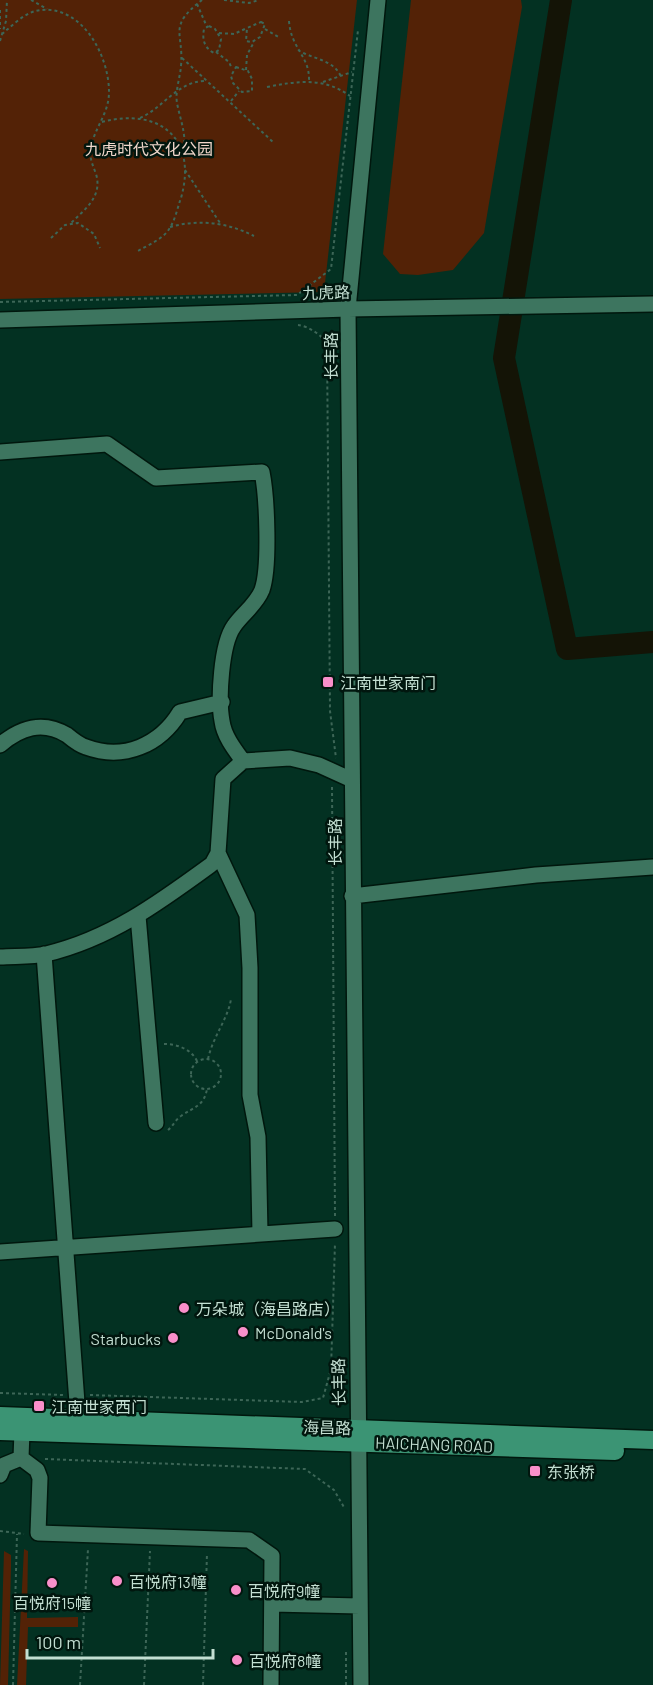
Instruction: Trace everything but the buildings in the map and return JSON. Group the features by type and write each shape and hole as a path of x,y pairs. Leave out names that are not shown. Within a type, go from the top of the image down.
{"main road":[{"name":"海昌路","path":"0,1416 79,1426 357,1435 653,1440"},
{"path":"0,1431 79,1426"},
{"name":"HAICHANG ROAD","path":"357,1435 653,1452"}],"street":[{"name":"长丰路","path":"361,1685 348,309 378,0"},
{"name":"九虎路","path":"0,320 348,309 653,304"},
{"path":"0,452 107,444 156,478 262,472 267,531 262,590 252,606 232,627 226,643 222,702 221,720 226,736 243,761"},
{"path":"0,745 24,728 40,727 57,730 80,745 110,754 142,749 172,725 180,712 222,702"},
{"path":"0,957 45,954 99,937 138,916 212,864 218,854 223,779 243,761 290,758 319,765 351,780"},
{"path":"218,854 247,915 250,968 250,1095 258,1137 260,1233"},
{"path":"352,896 536,875 653,867"},
{"path":"138,916 156,1123"},
{"path":"45,954 79,1426"},
{"path":"0,1252 67,1249 78,1244 335,1228"},
{"path":"21,1431 21,1458"},
{"path":"0,1475 4,1465 21,1458"},
{"path":"21,1458 36,1470 40,1478 38,1533 249,1540 272,1556 272,1685"},
{"path":"272,1604 360,1606"}],"path":[{"path":"1,40 7,0"},
{"path":"31,0 48,10 74,19 89,34 101,52 107,72 109,95 102,122 93,138 90,155 96,174 96,193 90,205 51,238"},
{"path":"136,252 156,241 170,227 182,195 185,170 184,129 177,103 182,58 178,38 179,28 188,12 202,0"},
{"path":"224,0 249,3 259,0"},
{"path":"197,4 207,27 219,33 234,34 261,22 265,24 265,29 280,38"},
{"path":"0,10 0,29"},
{"path":"1,40 30,13 48,10"},
{"path":"289,21 290,37 296,49 308,63 309,81"},
{"path":"207,27 203,34 204,43 209,50 216,52 229,62 233,83 239,90 247,93 252,92 252,80 246,70 248,55 254,41 265,29"},
{"path":"247,28 246,41 254,41"},
{"path":"0,302 297,296 331,269 358,30"},
{"path":"216,52 221,45 219,33"},
{"path":"296,49 326,62 339,71 341,77"},
{"path":"182,58 273,142"},
{"path":"232,70 236,67 246,70"},
{"path":"320,82 353,72"},
{"path":"137,119 163,104 177,90 196,81 205,81"},
{"path":"267,87 309,81 320,82 337,87 350,97"},
{"path":"231,101 239,90"},
{"path":"102,122 137,119 159,123 169,130 183,152"},
{"path":"185,170 221,224"},
{"path":"170,227 194,222 221,224 254,236"},
{"path":"70,224 78,223 90,229 100,248"},
{"path":"208,1059 211,1043 229,1008 231,999"},
{"path":"149,1045 180,1047 194,1056 197,1062"},
{"path":"208,1059 216,1064 221,1072 218,1083 207,1089 200,1088 192,1081 191,1071 197,1062 208,1059"},
{"path":"156,1123 166,1130 171,1128 182,1115 200,1105 207,1089"},
{"path":"21,1458 305,1469 334,1490 345,1507 345,1518"},
{"path":"0,1531 17,1534 38,1533"},
{"path":"14,1685 17,1534"},
{"path":"80,1685 89,1534"},
{"path":"144,1685 151,1536"},
{"path":"203,1685 208,1538"},
{"path":"346,1640 346,1685"}],"green space":[{"name":"九虎时代文化公园","path":"0,0 357,0 324,292 0,299"},
{"path":"411,0 521,0 522,7 484,233 453,270 418,275 400,274 383,254"},
{"path":"24,1549 28,1551 27,1618 78,1617 78,1627 28,1627 26,1685 17,1685"},
{"path":"4,1551 11,1555 8,1685 0,1685"}],"waterway":[{"path":"561,0 504,358 567,649 653,642"}],"place":[{"name":"江南世家南门","path":"328,682"},
{"name":"万朵城（海昌路店）","path":"184,1308"},
{"name":"McDonald's","path":"243,1332"},
{"name":"Starbucks","path":"173,1338"},
{"name":"江南世家西门","path":"39,1406"},
{"name":"东张桥","path":"535,1471"},
{"name":"百悦府13幢","path":"117,1581"},
{"name":"百悦府15幢","path":"52,1583"},
{"name":"百悦府9幢","path":"236,1590"},
{"name":"百悦府8幢","path":"237,1660"}]}
